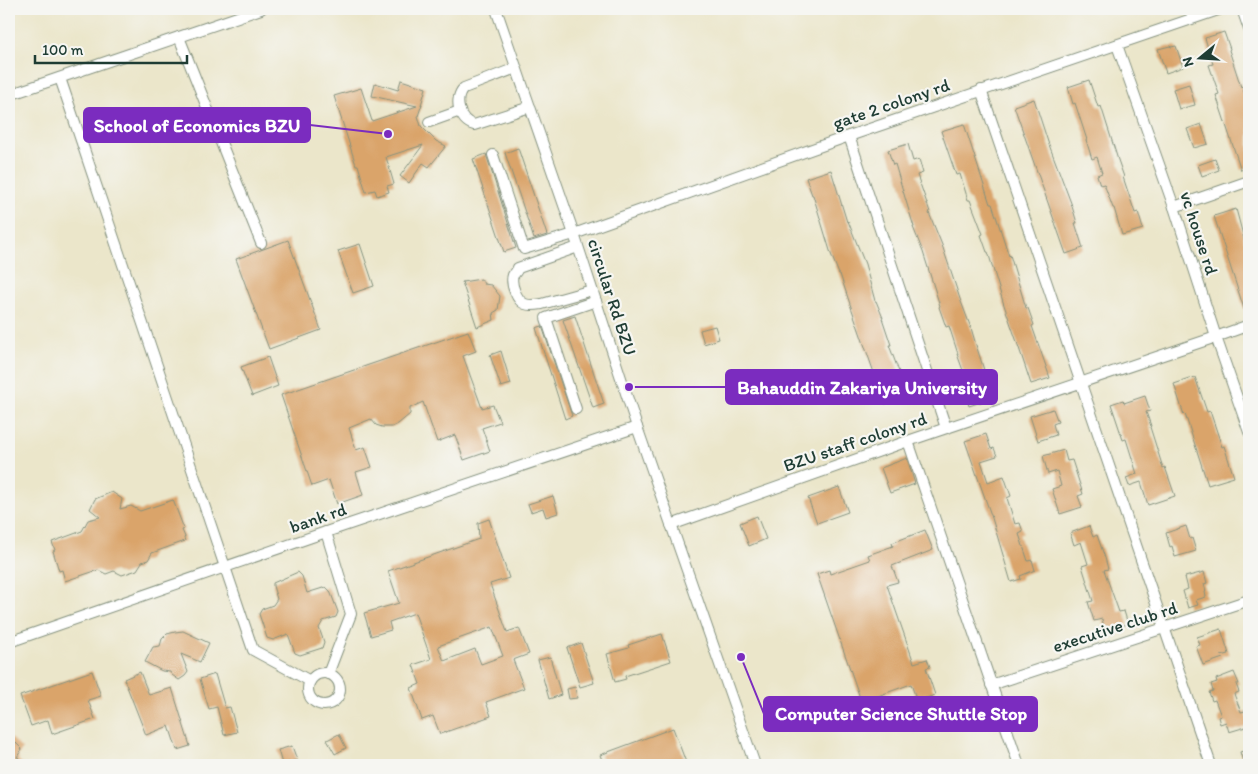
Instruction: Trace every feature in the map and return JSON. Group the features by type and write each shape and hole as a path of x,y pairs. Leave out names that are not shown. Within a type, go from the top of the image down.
{"street":[{"path":"9,95 261,9"},
{"name":"circular Rd BZU","path":"496,9 574,234 637,428 755,765"},
{"name":"gate 2 colony rd","path":"493,155 524,249 574,234 981,90 1221,9"},
{"path":"1242,9 1249,29"},
{"path":"179,37 261,242"},
{"name":"vc house rd","path":"1117,45 1174,207 1249,432"},
{"path":"516,68 464,88 459,92 460,111 464,120 474,125 530,107"},
{"path":"60,78 253,650 310,681"},
{"path":"981,90 1211,765"},
{"path":"429,122 460,111"},
{"path":"849,136 946,428"},
{"path":"1174,207 1249,181"},
{"path":"578,247 518,268 513,282 516,294 520,301 533,305 592,290"},
{"path":"576,409 546,318 596,301"},
{"name":"BZU staff colony rd","path":"671,525 908,441 1249,325"},
{"name":"bank rd","path":"9,642 326,532 637,428"},
{"path":"908,441 1018,765"},
{"path":"326,532 351,614 328,674"},
{"name":"executive club rd","path":"991,685 1249,600"},
{"path":"318,674 328,674 336,679 340,688 338,698 330,704 321,705 312,700 308,691 310,681 318,674"}],"building":[{"path":"1224,32 1249,107 1249,167 1241,170 1216,95 1219,94 1209,65 1213,64 1205,38"},
{"path":"1176,46 1183,67 1166,73 1158,49"},
{"path":"401,80 426,88 418,116 421,126 436,141 446,146 429,167 423,163 409,183 400,176 423,145 386,157 394,184 387,186 389,192 377,196 375,190 366,192 334,96 361,88 372,121 417,106 372,96 375,83 398,90"},
{"path":"1089,80 1098,107 1101,106 1135,213 1138,212 1143,229 1122,235 1104,184 1100,185 1097,175 1102,173 1097,157 1092,159 1075,103 1073,104 1068,87"},
{"path":"1189,84 1195,105 1179,109 1173,89"},
{"path":"1034,99 1071,203 1083,248 1066,254 1014,106"},
{"path":"964,124 990,204 992,204 1010,255 1026,308 1028,308 1034,325 1032,326 1050,378 1031,384 981,235 983,234 970,200 968,200 960,174 956,175 941,131"},
{"path":"1201,124 1208,144 1194,148 1187,129"},
{"path":"908,144 913,161 919,159 923,173 917,175 971,328 993,398 969,406 963,386 968,384 949,326 946,327 939,307 895,164 893,165 888,150"},
{"path":"518,148 547,235 534,239 505,153"},
{"path":"486,154 516,248 504,252 473,159"},
{"path":"1215,159 1219,170 1202,176 1198,165"},
{"path":"831,170 847,222 865,264 875,301 883,318 891,345 889,345 908,396 885,404 806,178"},
{"path":"1236,209 1249,258 1249,318 1247,318 1214,216"},
{"path":"288,240 321,330 269,349 236,259"},
{"path":"360,244 374,286 353,293 338,251"},
{"path":"481,279 484,284 491,285 500,296 498,310 493,313 494,320 477,327 462,282"},
{"path":"575,316 604,404 593,408 563,320"},
{"path":"542,326 572,416 565,419 536,328"},
{"path":"715,326 719,339 704,344 700,330"},
{"path":"468,331 476,351 463,356 482,408 493,405 500,422 482,428 490,451 464,460 455,435 437,442 423,402 410,408 410,414 392,427 376,425 371,419 349,428 356,450 365,447 372,467 356,472 363,495 337,504 329,480 312,486 281,395"},
{"path":"501,351 511,384 501,387 490,355"},
{"path":"268,357 278,386 252,396 241,367"},
{"path":"1195,377 1207,412 1210,411 1222,447 1224,446 1234,477 1208,485 1174,384"},
{"path":"1145,396 1150,411 1146,412 1150,427 1163,468 1165,467 1175,496 1148,505 1141,482 1129,486 1126,478 1137,474 1126,439 1123,440 1111,404 1123,400 1124,403"},
{"path":"1053,409 1058,422 1053,424 1056,435 1038,441 1030,416"},
{"path":"986,434 991,449 994,448 997,456 981,461 988,482 1004,476 1011,496 1007,498 1015,524 1020,523 1023,532 1019,534 1028,561 1032,560 1035,570 1020,576 1021,579 1011,582 992,518 965,441"},
{"path":"1064,450 1067,461 1072,460 1083,494 1078,496 1082,507 1060,514 1052,489 1061,486 1057,471 1048,474 1043,456"},
{"path":"907,458 915,484 890,493 881,468"},
{"path":"839,487 848,512 817,523 808,498"},
{"path":"112,492 122,499 120,509 131,506 140,511 173,500 184,529 182,530 185,541 152,553 148,560 142,562 137,570 122,575 114,571 106,574 98,570 65,581 62,570 59,571 52,542 82,531 88,520 100,517 90,509 95,499"},
{"path":"553,496 558,513 546,517 543,508 531,512 528,504"},
{"path":"757,516 766,539 749,546 740,523"},
{"path":"489,519 509,578 490,584 507,632 519,628 529,654 513,660 524,688 486,702 491,716 440,734 433,716 422,720 411,688 420,684 413,665 431,659 415,613 389,622 391,630 371,636 364,613 399,603 388,571 479,539 478,523","holes":["492,627 503,656 481,664 475,649 444,661 438,646"]},
{"path":"1089,526 1093,537 1097,535 1108,569 1104,570 1119,612 1124,611 1128,624 1110,629 1109,626 1104,627 1102,619 1094,621 1088,602 1093,601 1082,566 1088,564 1081,542 1074,545 1070,533"},
{"path":"1186,526 1196,551 1175,557 1166,533"},
{"path":"925,530 933,550 892,566 898,582 887,585 914,663 927,659 930,667 926,668 935,695 917,701 911,684 875,697 881,714 867,718 817,574 829,570 830,574 870,560 868,555 893,546 892,543"},
{"path":"298,572 302,576 307,593 326,587 330,591 338,612 336,617 323,621 319,628 324,642 322,648 300,655 295,653 288,634 273,640 267,638 259,614 262,609 273,605 277,599 273,583"},
{"path":"1204,572 1207,583 1204,584 1206,597 1196,600 1198,605 1188,608 1183,591 1188,589 1185,577"},
{"path":"1221,629 1229,654 1203,665 1196,646 1200,645 1197,637"},
{"path":"183,631 209,643 200,662 181,654 188,672 179,680 170,672 162,671 145,662 153,647 160,646 162,639 167,634"},
{"path":"662,634 671,661 625,676 626,679 615,682 607,654 629,648 628,645"},
{"path":"581,643 594,683 580,687 567,648"},
{"path":"550,657 561,695 549,699 538,660"},
{"path":"92,671 101,696 88,700 95,719 52,734 48,720 31,726 20,696"},
{"path":"140,672 149,695 172,688 190,746 177,750 169,726 146,735 124,679"},
{"path":"1234,672 1239,684 1236,684 1239,692 1234,694 1241,712 1245,711 1249,726 1229,732 1226,722 1220,724 1218,717 1221,716 1215,700 1212,701 1209,692 1213,691 1211,684 1217,682 1216,679"},
{"path":"215,674 225,708 230,707 237,732 224,735 217,707 209,709 200,679"},
{"path":"575,687 577,698 569,699 567,689"},
{"path":"673,728 687,765 604,765 600,755"},
{"path":"339,734 346,748 335,754 327,740"},
{"path":"9,736 22,749 17,757 24,765 9,765"},
{"path":"292,746 297,760 282,764 278,750"},
{"path":"1249,749 1249,765 1244,765 1240,752"}],"place":[{"name":"School of Economics BZU","path":"388,134"},
{"name":"Bahauddin Zakariya University","path":"629,387"},
{"name":"Computer Science Shuttle Stop","path":"741,657"}]}
